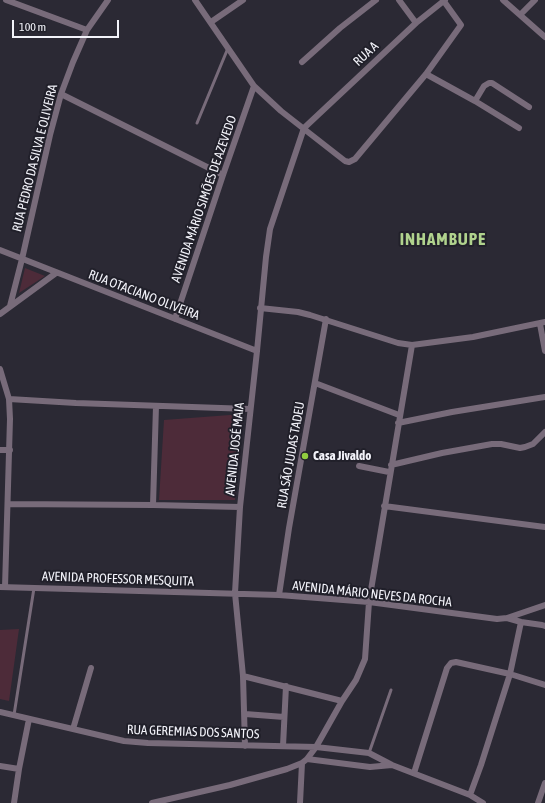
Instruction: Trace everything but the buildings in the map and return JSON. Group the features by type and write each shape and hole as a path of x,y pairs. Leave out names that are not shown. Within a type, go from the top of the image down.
{"street":[{"path":"6,0 87,30"},
{"name":"RUA PEDRO DA SILVA E OLIVEIRA","path":"10,306 61,94 87,30 108,0"},
{"path":"195,0 254,86 273,104 344,161 350,162 355,159 426,74 462,25 444,0"},
{"path":"211,22 243,0"},
{"path":"302,62 340,28 376,0"},
{"path":"399,0 416,23"},
{"name":"RUA A","path":"304,128 416,23 444,0"},
{"path":"503,0 521,14 545,37"},
{"path":"521,14 535,0"},
{"path":"426,74 475,101 519,128"},
{"path":"475,101 484,86 492,83 529,107"},
{"name":"AVENIDA MÁRIO SIMÕES DE AZEVEDO","path":"175,319 254,86"},
{"path":"61,94 223,175"},
{"name":"AVENIDA JOSÉ MAIA","path":"245,746 243,676 235,593 240,507 257,351 260,308 270,229 304,128"},
{"name":"RUA OTACIANO OLIVEIRA","path":"0,250 257,351"},
{"path":"0,314 56,273"},
{"path":"260,308 298,312 326,319 398,343 412,345 473,337 543,323 545,351"},
{"name":"RUA SÃO JUDAS TADEU","path":"279,595 289,528 326,319"},
{"path":"152,803 250,780 287,769 304,761 316,747 342,701 356,680 365,659 369,602 399,415 412,345"},
{"path":"0,369 9,399 10,450 3,587"},
{"path":"315,383 399,415"},
{"path":"398,423 452,412 545,397"},
{"path":"9,399 250,409"},
{"path":"153,505 156,406"},
{"path":"391,465 442,453 492,444 501,444 520,448 525,447 533,444 545,432"},
{"path":"0,450 10,450"},
{"path":"359,466 390,472"},
{"path":"8,504 240,507"},
{"path":"384,506 545,527"},
{"name":"AVENIDA PROFESSOR MESQUITA","path":"3,587 235,593"},
{"name":"AVENIDA MÁRIO NEVES DA ROCHA","path":"235,593 369,602 482,617 507,618"},
{"path":"507,618 545,605"},
{"path":"507,618 544,625"},
{"path":"470,795 510,674 522,622"},
{"path":"414,773 447,668 451,663 456,662 510,674 545,685"},
{"path":"73,729 91,668"},
{"path":"243,676 342,701"},
{"path":"283,746 286,686"},
{"name":"RUA GEREMIAS DOS SANTOS","path":"0,712 124,741 148,744 316,747 369,753 392,764 470,795 483,803"},
{"path":"244,714 284,717"},
{"path":"14,803 29,719"},
{"path":"304,761 370,767 392,764"},
{"path":"300,803 304,761"},
{"path":"0,766 19,769"},
{"path":"538,803 545,784"}],"lane":[{"path":"197,123 228,48"},
{"path":"14,716 34,588"},
{"path":"369,753 391,690"}],"shaded area":[{"path":"25,268 45,276 19,293"},
{"path":"243,414 235,500 159,500 164,420"},
{"path":"19,629 9,701 0,699 0,630"}],"place":[{"name":"Casa Jivaldo","path":"305,456"}],"district":[{"name":"INHAMBUPE","path":"443,240"}]}
